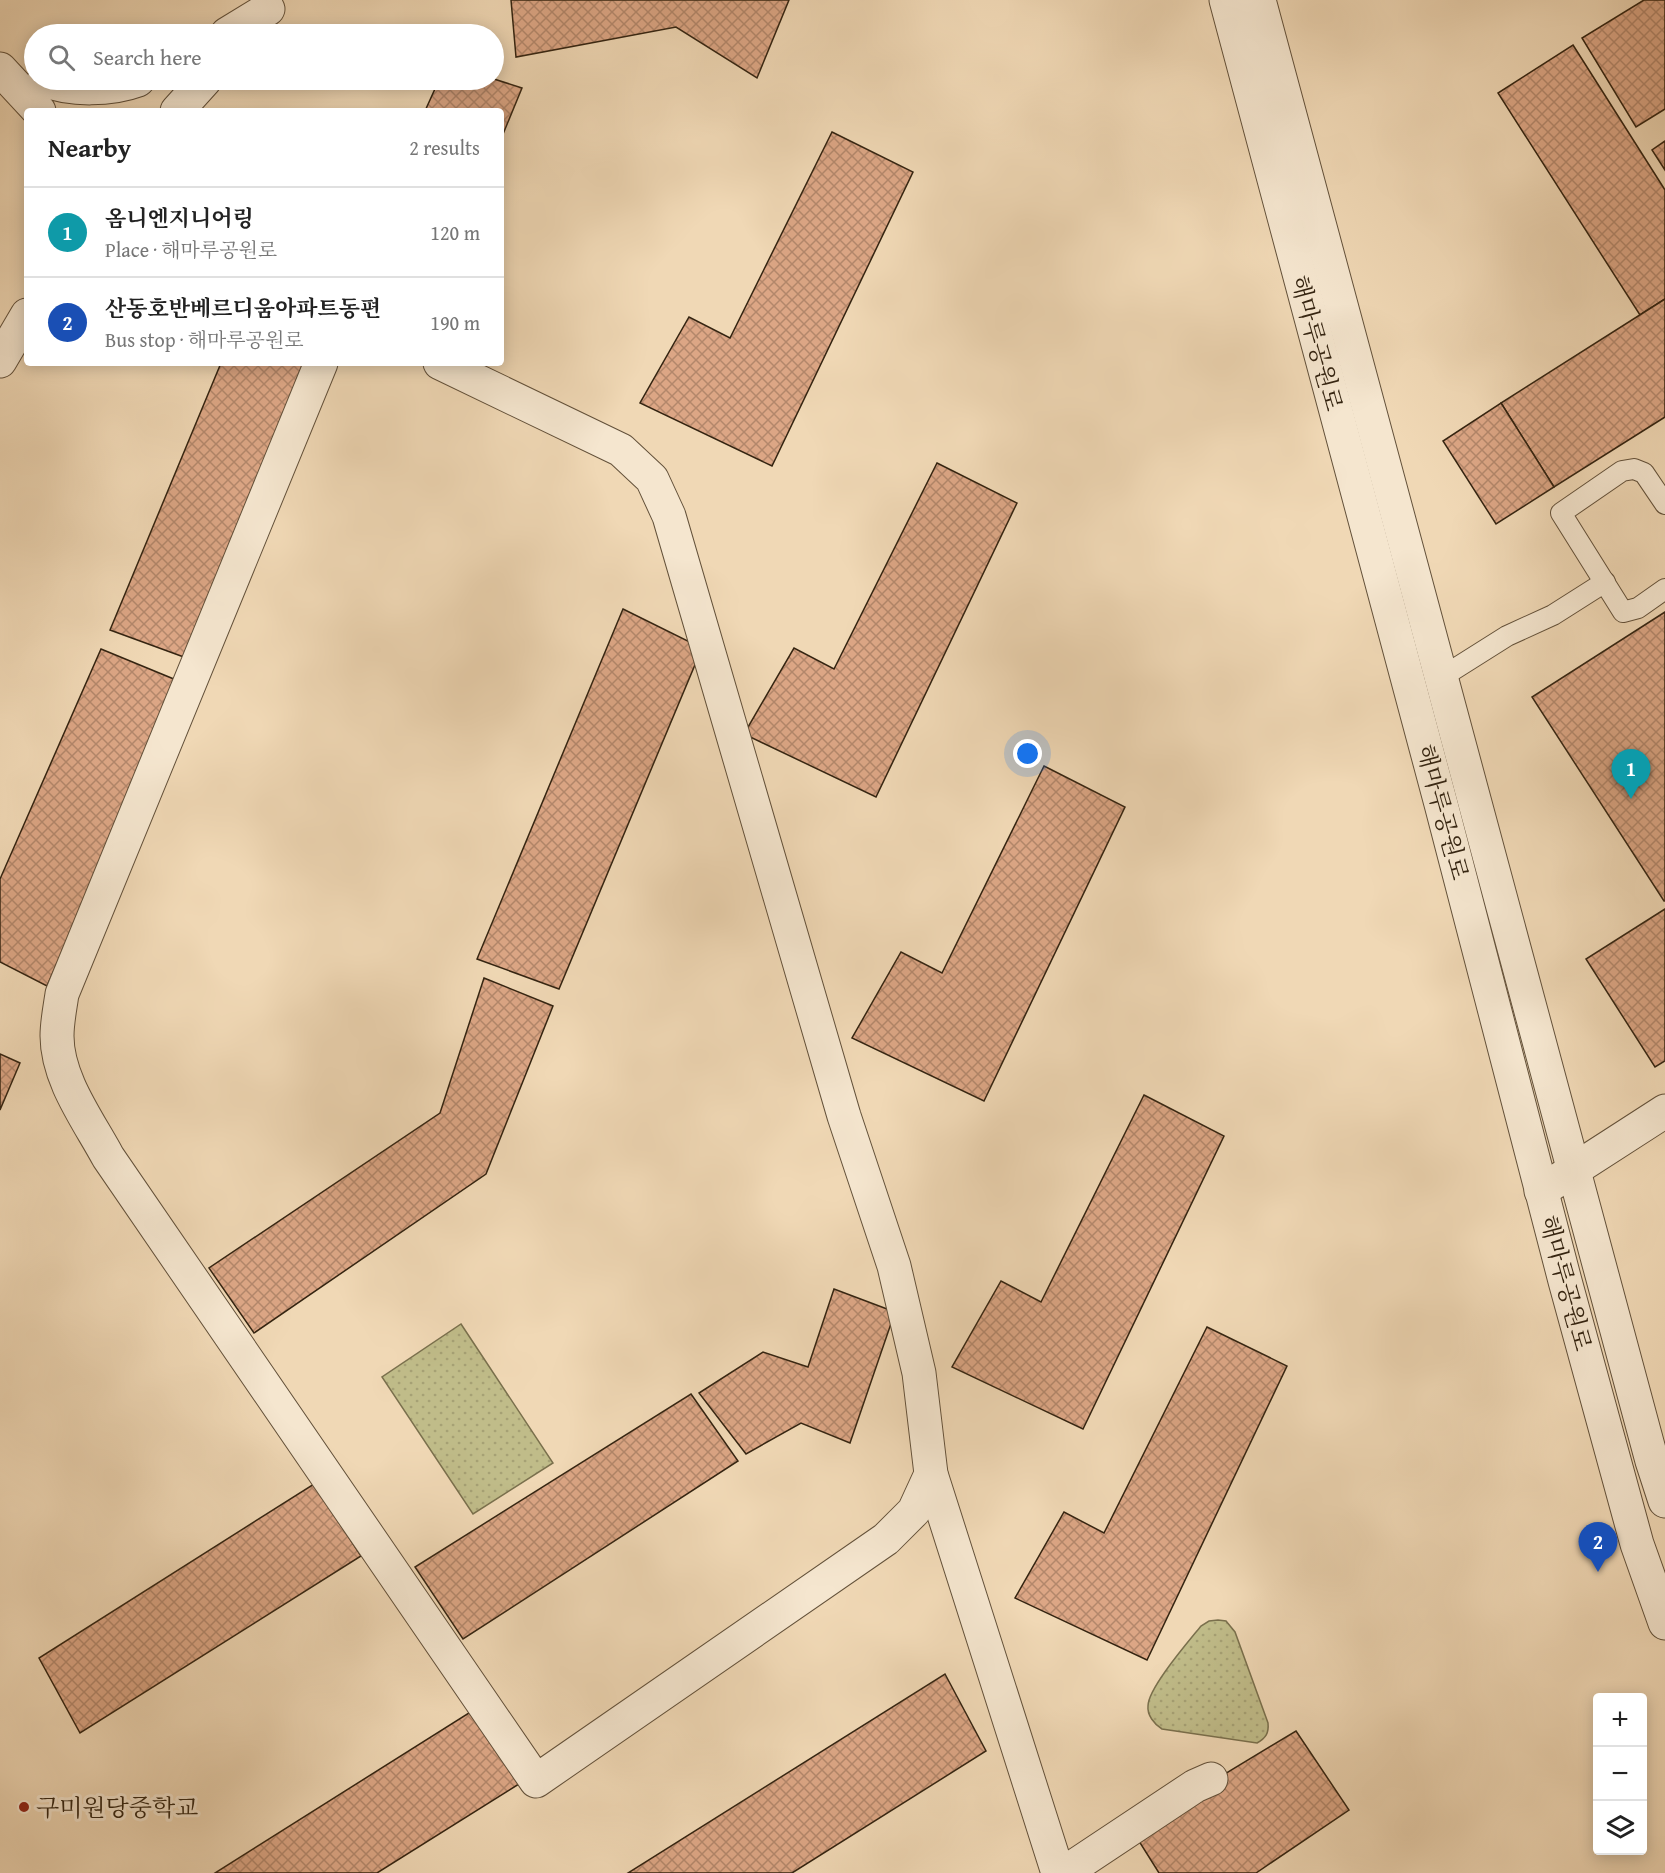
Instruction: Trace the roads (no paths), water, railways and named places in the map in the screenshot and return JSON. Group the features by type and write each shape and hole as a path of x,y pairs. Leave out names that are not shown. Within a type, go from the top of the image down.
{"street":[{"name":"해마루공원로","path":"1226,0 1438,793 1541,1191 1637,1544 1665,1623"},
{"name":"해마루공원로","path":"1259,0 1652,1461 1665,1501"},
{"path":"243,24 272,5"},
{"path":"254,24 272,5"},
{"path":"0,56 24,71"},
{"path":"0,69 36,108"},
{"path":"180,108 196,90"},
{"path":"0,361 24,320"},
{"path":"320,366 62,994 57,1037 63,1068 73,1093 114,1166 536,1781 886,1539 914,1510 931,1474"},
{"path":"446,366 621,450 652,479 669,516 844,1116 894,1266 919,1373 931,1474 1058,1873"},
{"path":"1541,1191 1665,1111"},
{"path":"1064,1873 1195,1786 1211,1779"}],"lane":[{"path":"1665,504 1644,473 1634,469 1622,471 1561,513 1623,612 1638,608 1665,589"},
{"path":"1442,677 1507,636 1553,615 1605,582"}],"place":[{"name":"옴니엔지니어링","path":"1631,799"},
{"name":"산동호반베르디움아파트동편","path":"1598,1572"},
{"name":"구미원당중학교","path":"24,1807"}]}
